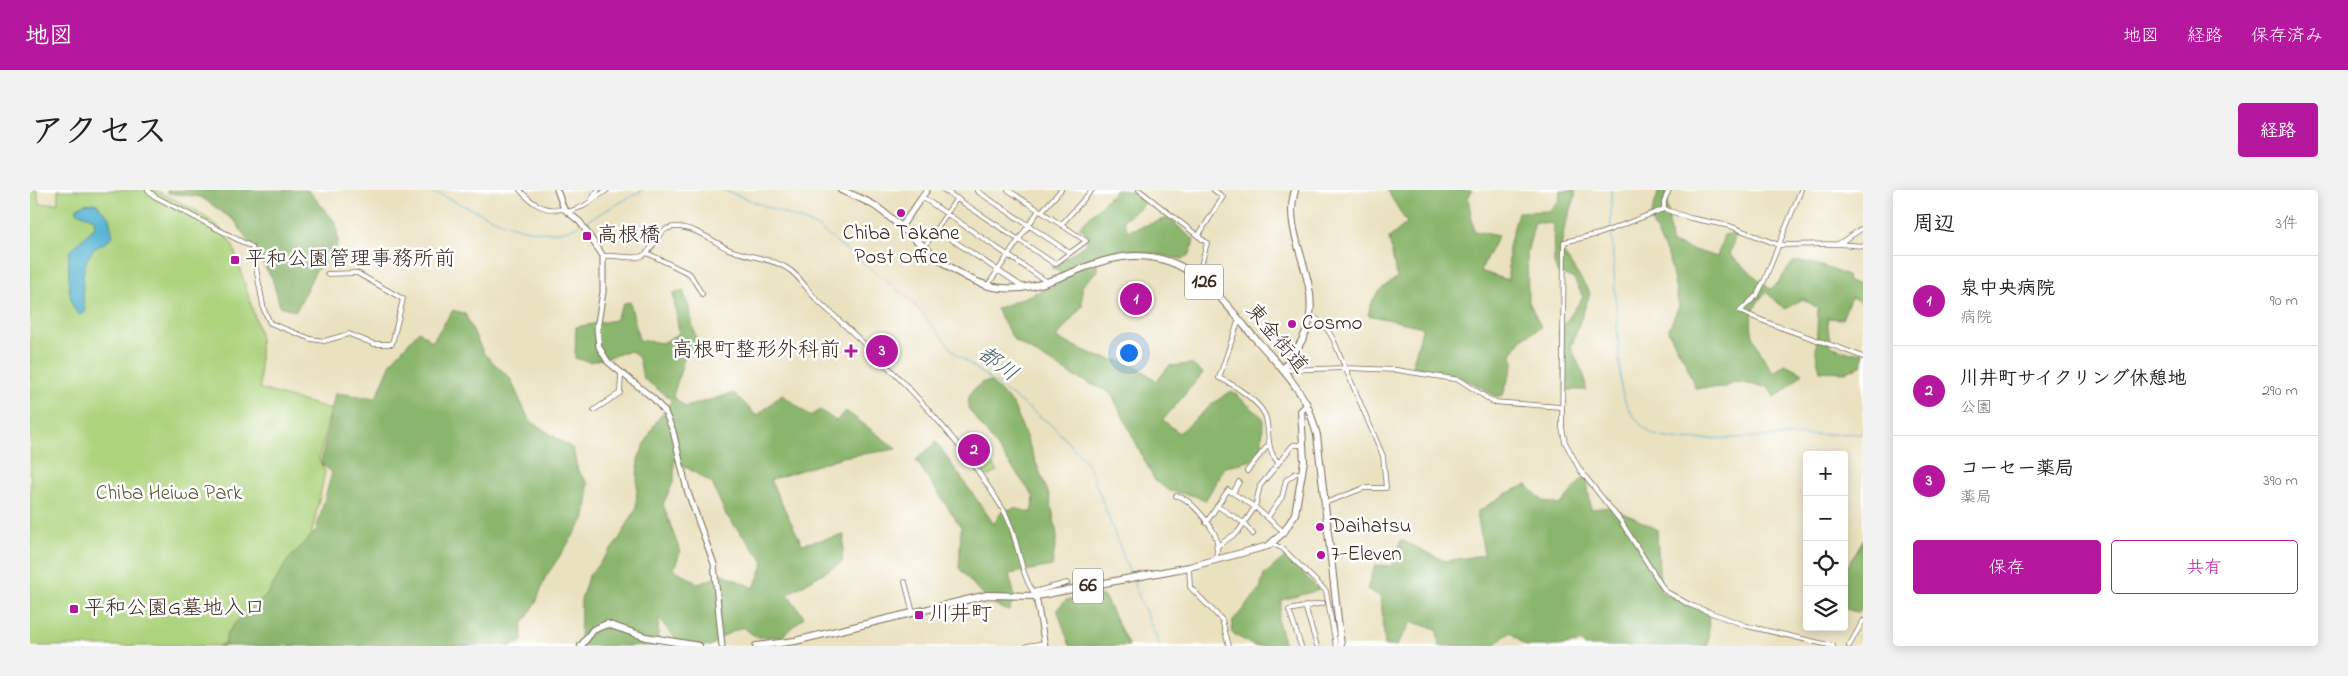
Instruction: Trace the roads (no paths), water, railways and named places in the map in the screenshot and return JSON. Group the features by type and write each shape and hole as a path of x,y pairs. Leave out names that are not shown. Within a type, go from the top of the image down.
{"main road":[{"name":"東金街道","path":"841,190 875,207 962,275 988,286 1012,289 1025,288 1048,282 1104,261 1136,256 1163,259 1185,268 1214,291 1283,370 1307,405 1317,435 1341,646"},
{"path":"1283,370 1303,338 1310,317 1310,298 1292,211 1295,190"},
{"name":"66","path":"756,646 796,641 987,595 1035,594 1216,562 1272,544 1284,532 1295,514 1303,474 1301,411 1307,405"},
{"path":"582,646 593,630 607,624 659,640 699,646"}],"street":[{"path":"148,190 154,196 252,247 264,310 270,323 311,340 324,341 348,334 374,344 392,344 403,299 357,273 327,274"},
{"path":"520,190 532,204 566,210 584,206 598,190"},
{"path":"557,190 566,210 580,222 603,256 603,292 597,329 598,347 608,362 654,399 665,412 674,431 687,490 714,564 722,646"},
{"path":"590,200 608,190"},
{"path":"901,226 927,190"},
{"path":"944,190 1055,264 1086,241 1008,190"},
{"path":"978,190 977,192 1070,253"},
{"path":"988,286 1029,225 1061,190"},
{"path":"1060,225 1092,190"},
{"path":"1139,190 1207,243 1198,277"},
{"path":"1198,236 1223,197 1214,190"},
{"path":"1664,209 1664,201 1670,190"},
{"path":"1801,190 1757,295 1740,311 1761,321 1835,345 1863,357"},
{"path":"922,197 1048,282"},
{"path":"925,246 957,198"},
{"path":"1833,646 1747,626 1690,605 1665,591 1620,520 1580,470 1565,442 1561,407 1564,242 1598,234 1664,209 1690,218 1730,226 1779,245 1838,244 1863,246"},
{"path":"603,256 639,257 646,253 661,232 667,228 680,227 706,237 742,255 766,259 794,274 812,296 887,364 969,460 1008,519 1035,594 1045,645 1027,646"},
{"path":"1838,244 1863,228"},
{"path":"936,229 1025,288"},
{"path":"646,253 690,274 702,294"},
{"path":"1310,317 1316,318 1326,326 1346,368 1383,456 1386,488 1364,488 1325,504"},
{"path":"1239,319 1219,378 1240,390 1263,411 1266,417 1272,456 1278,462"},
{"path":"1283,370 1346,368 1397,370 1460,380 1494,402 1561,407"},
{"path":"594,410 620,393 621,374"},
{"path":"1247,471 1269,444"},
{"path":"1216,547 1238,532 1255,507 1260,486 1278,462 1293,445 1303,445"},
{"path":"1268,517 1282,497 1286,480 1296,473 1303,474"},
{"path":"1233,493 1239,482"},
{"path":"1206,523 1228,490 1255,507 1284,532"},
{"path":"1176,496 1184,497 1190,502 1214,535 1216,562"},
{"path":"1217,506 1244,523 1253,534"},
{"path":"1272,544 1282,548 1326,591 1336,646"},
{"path":"1189,567 1190,587 1222,620 1229,646"},
{"path":"905,582 913,613"},
{"path":"1035,594 1068,583"},
{"path":"1301,646 1289,610 1323,603"},
{"path":"1305,606 1317,646"},
{"path":"1849,646 1863,621"},
{"path":"1804,646 1807,641"}],"water":[{"path":"96,203 109,218 113,236 93,250 87,259 83,273 85,311 80,315 72,304 70,296 69,252 95,227 94,219 77,212 76,209 84,204"}],"waterway":[{"name":"都川","path":"429,190 484,215 524,229 544,232 562,231 579,225"},
{"name":"都川","path":"583,223 643,190"},
{"name":"都川","path":"724,190 816,226 911,300 955,353 1054,427 1088,464 1131,576"},
{"path":"1611,190 1611,224 1621,387 1628,408 1637,421 1655,435 1679,440 1863,433"},
{"name":"都川","path":"1132,580 1160,646"}],"place":[{"name":"Chiba Takane Post Office","path":"901,213"},
{"name":"高根橋","path":"587,236"},
{"name":"平和公園管理事務所前","path":"235,260"},
{"name":"泉中央病院","path":"1136,299"},
{"name":"Cosmo","path":"1292,324"},
{"name":"高根町整形外科前","path":"851,351"},
{"name":"コーセー薬局","path":"882,351"},
{"name":"川井町サイクリング休憩地","path":"974,450"},
{"name":"Daihatsu","path":"1320,527"},
{"name":"7-Eleven","path":"1321,555"},
{"name":"平和公園G墓地入口","path":"74,609"},
{"name":"川井町","path":"919,615"}],"park label":[{"name":"Chiba Heiwa Park","path":"169,494"}]}
